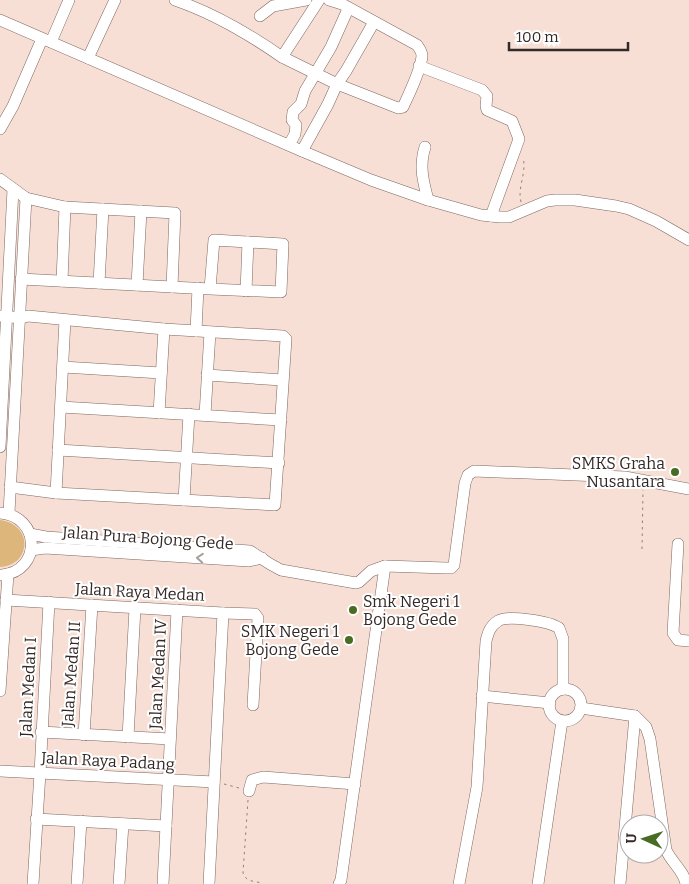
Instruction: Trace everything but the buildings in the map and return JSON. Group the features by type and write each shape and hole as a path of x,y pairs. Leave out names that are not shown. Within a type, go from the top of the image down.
{"street":[{"path":"0,129 68,0"},
{"path":"88,58 115,0"},
{"path":"174,0 190,5 252,36 282,57 315,74 398,108 403,107 422,55 417,45 348,9 342,4 329,0"},
{"path":"260,16 273,6 306,0"},
{"path":"282,57 319,0"},
{"path":"289,145 295,134 294,112 331,47 348,9"},
{"path":"0,20 302,151 371,180 428,200 481,215 509,217 547,201 566,199 616,206 656,220 689,240"},
{"path":"302,151 337,84 351,64 374,22"},
{"path":"419,66 484,92 487,96 487,110 509,118 512,121 519,139 492,216"},
{"path":"425,147 421,170 428,200"},
{"path":"0,179 26,198 65,207 176,213 172,287"},
{"path":"0,447 5,247 14,189"},
{"path":"0,691 6,600 4,574 16,571 23,566 31,550 30,534 26,525 18,518 5,513 10,487 17,371 23,314 21,279 26,198"},
{"path":"62,281 65,207"},
{"path":"99,283 103,209"},
{"path":"137,285 141,211"},
{"path":"21,279 246,291 280,292 282,290 283,244 216,239 213,241 210,289"},
{"path":"246,291 248,242"},
{"path":"5,247 23,247"},
{"path":"196,331 198,288"},
{"path":"4,312 65,320 164,329 285,337 275,505 56,493 10,487"},
{"path":"56,493 65,320"},
{"path":"159,413 164,329"},
{"path":"205,416 210,332"},
{"path":"63,367 161,372"},
{"path":"2,371 17,371"},
{"path":"207,375 282,380"},
{"path":"2,386 16,386"},
{"path":"61,407 281,420"},
{"path":"184,500 189,414"},
{"path":"58,450 278,463"},
{"path":"30,534 46,537 250,551 281,570 356,583 371,571 385,566 451,568 454,565 465,483 468,476 474,471 610,476 643,479 689,489"},
{"path":"678,544 673,634 678,640 689,641"},
{"name":"Jalan Pura Bojong Gede","path":"31,550 45,548 249,561 262,558"},
{"path":"339,884 355,784 385,566"},
{"name":"Jalan Raya Medan","path":"6,600 222,613 209,884"},
{"name":"Jalan Medan I","path":"33,884 49,602"},
{"name":"Jalan Medan II","path":"41,732 84,735 92,605"},
{"path":"128,737 135,608"},
{"name":"Jalan Medan IV","path":"163,884 178,610"},
{"path":"222,613 255,614 258,618 253,705"},
{"path":"459,884 477,787 488,633 495,623 510,619 547,623 559,628 564,639 563,689"},
{"path":"563,689 574,692 579,696 581,708 579,714 574,718 562,721 552,714 550,703 552,696 563,689"},
{"path":"482,696 550,703"},
{"path":"581,708 635,716 646,727 650,739 666,850 674,865 686,874 686,884"},
{"path":"620,884 635,716"},
{"path":"538,884 562,721"},
{"name":"Jalan Medan IV","path":"84,735 170,739"},
{"name":"Jalan Raya Padang","path":"0,771 214,782"},
{"path":"249,791 252,780 263,777 355,784"},
{"path":"36,819 166,826"},
{"path":"76,884 80,821"},
{"path":"119,884 123,824"}],"path":[{"path":"519,139 525,171 520,198 526,211"},
{"path":"642,549 643,479"},
{"path":"214,782 249,791 243,873 250,881 262,883"}],"shaded area":[{"path":"0,520 11,523 18,529 23,536 24,544 23,552 18,559 11,565 0,567"}],"place":[{"name":"SMKS Graha Nusantara","path":"675,472"},
{"name":"Smk Negeri 1 Bojong Gede","path":"353,610"},
{"name":"SMK Negeri 1 Bojong Gede","path":"349,640"}]}
